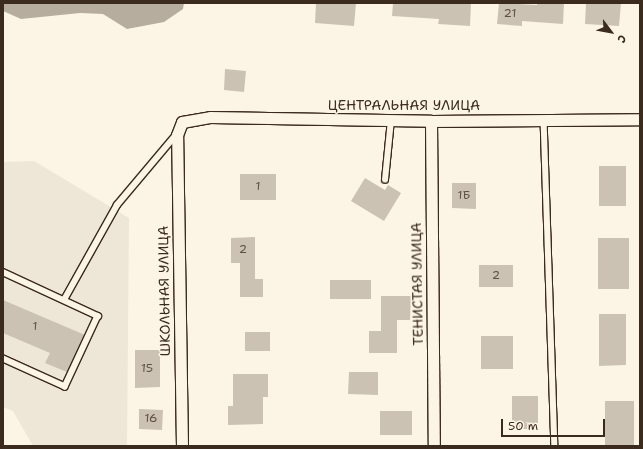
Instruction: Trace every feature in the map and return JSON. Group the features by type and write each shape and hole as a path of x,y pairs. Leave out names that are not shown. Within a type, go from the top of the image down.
{"street":[{"name":"ЦЕНТРАЛЬНАЯ УЛИЦА","path":"176,135 182,122 210,117 431,121 640,119"},
{"name":"ТЕНИСТАЯ УЛИЦА","path":"431,121 434,446"},
{"name":"ШКОЛЬНАЯ УЛИЦА","path":"176,135 182,446"}],"lane":[{"path":"544,119 555,446"},
{"path":"385,180 391,120"},
{"path":"64,300 117,205 176,135"},
{"path":"3,272 98,316 65,387 3,359"}],"shaded area":[{"path":"3,3 184,3 183,9 164,22 127,29 103,14 80,13 21,19 3,11"},
{"path":"34,161 129,218 127,446 33,446 13,411 3,407 3,162"}],"building":[{"path":"316,3 356,3 354,26 315,23"},
{"path":"393,3 471,3 470,26 438,24 439,19 392,16"},
{"path":"499,3 537,5 537,3 564,3 563,24 522,21 522,26 497,24"},
{"path":"586,3 621,3 619,26 585,24"},
{"path":"225,69 246,71 244,92 224,90"},
{"path":"599,166 626,166 626,206 599,206"},
{"path":"240,174 276,174 276,200 240,200"},
{"path":"365,178 385,190 388,185 401,193 384,221 351,201"},
{"path":"452,183 476,183 476,209 452,208"},
{"path":"255,237 255,279 263,279 263,297 240,297 240,263 231,263 231,238"},
{"path":"598,238 629,238 629,289 598,289"},
{"path":"479,265 513,265 513,287 479,287"},
{"path":"330,280 371,280 371,299 330,299"},
{"path":"381,296 411,296 410,320 397,320 397,353 369,353 369,331 381,331"},
{"path":"3,300 85,335 67,372 45,363 50,353 3,333"},
{"path":"599,314 626,314 626,365 599,366"},
{"path":"245,332 270,332 270,351 245,351"},
{"path":"481,336 513,336 513,369 481,369"},
{"path":"135,350 160,350 160,387 135,388"},
{"path":"349,372 378,372 378,395 348,394"},
{"path":"233,374 268,374 268,397 263,397 263,424 228,425 228,406 233,406"},
{"path":"512,396 538,396 538,429 512,429"},
{"path":"605,401 634,401 634,446 605,446"},
{"path":"139,409 163,410 162,430 139,429"},
{"path":"380,411 412,411 412,435 380,435"}]}
